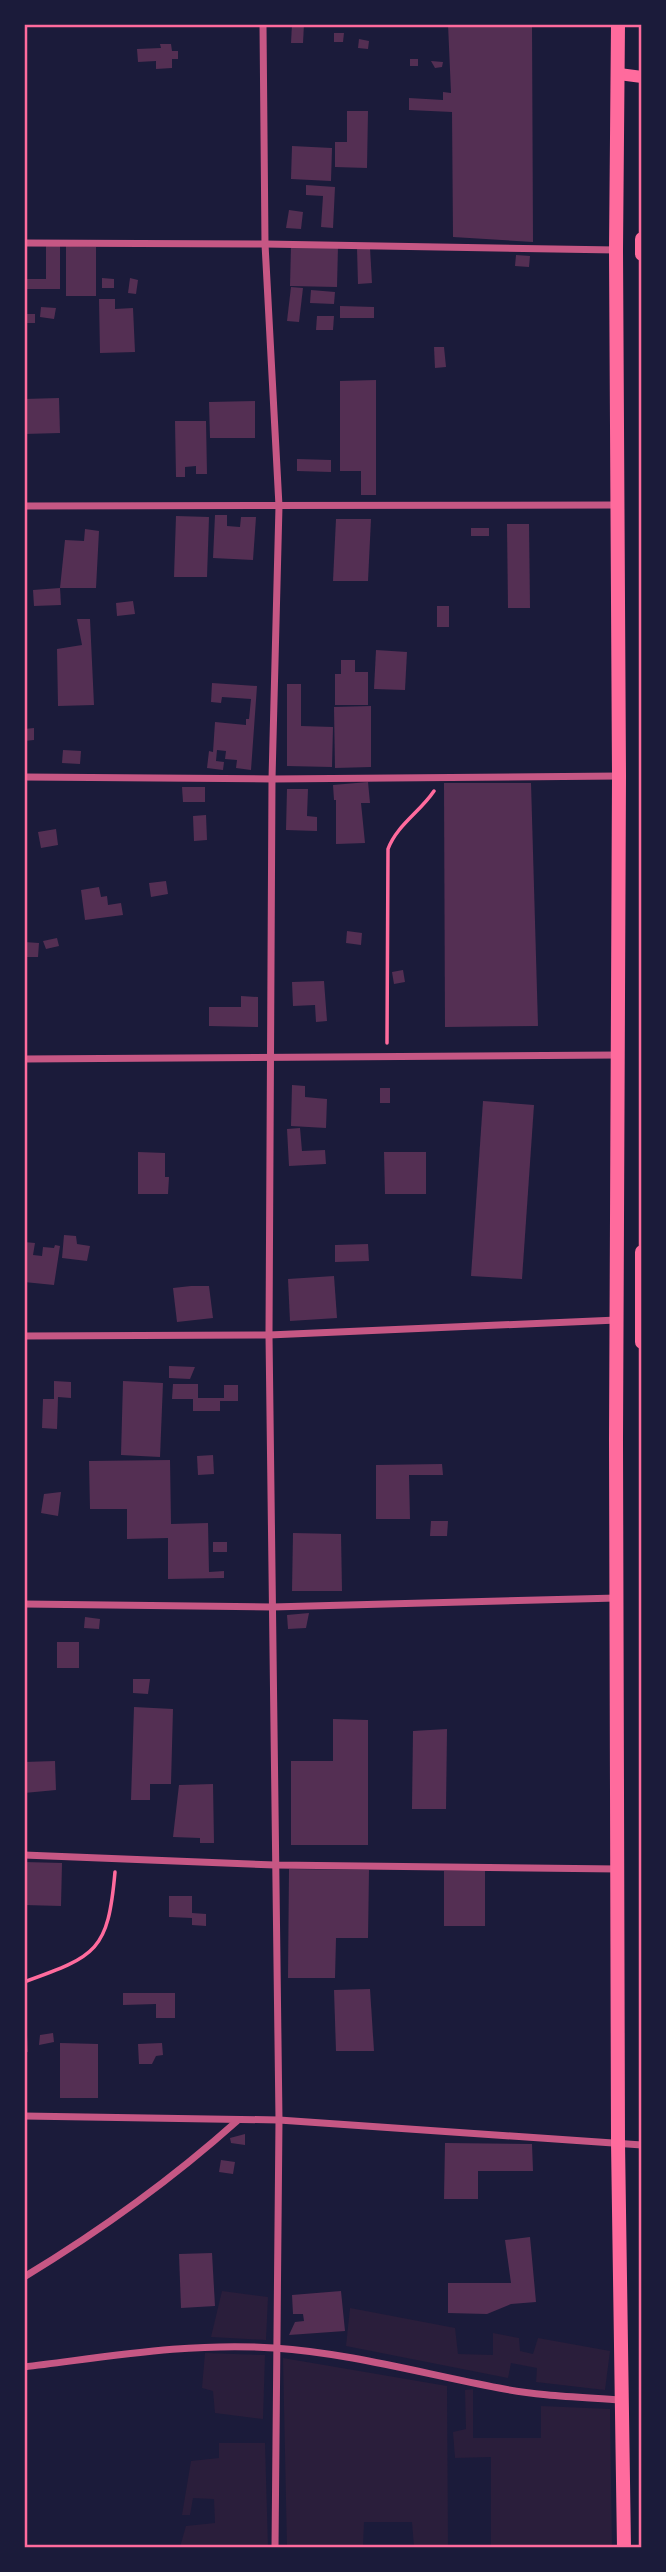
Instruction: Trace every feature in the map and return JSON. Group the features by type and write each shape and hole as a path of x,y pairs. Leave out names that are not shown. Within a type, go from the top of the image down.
{"highway":[{"path":"618,24 618,2143 624,2547"},
{"path":"642,239 642,254"},
{"path":"642,1252 642,1342"}],"main road":[{"path":"619,74 642,77"}],"street":[{"path":"263,24 265,244 279,506 272,779 268,1335 279,2120 275,2547"},
{"path":"24,243 616,250"},
{"path":"24,506 617,505"},
{"path":"24,777 272,779 620,776"},
{"path":"24,1059 618,1055"},
{"path":"24,1336 268,1335 617,1320"},
{"path":"24,1604 271,1607 618,1598"},
{"path":"24,1855 275,1865 618,1869"},
{"path":"24,2116 279,2120 642,2145"},
{"path":"24,2277 147,2195 237,2121"},
{"path":"24,2367 226,2345 342,2355 500,2388 556,2396 621,2400"}],"path":[{"path":"387,1056 388,849 397,830 424,805 441,777"},
{"path":"24,1982 72,1965 99,1942 112,1909 116,1859"}],"shaded area":[{"path":"222,2291 268,2297 266,2340 211,2337"},
{"path":"350,2308 455,2328 458,2354 493,2355 493,2333 519,2338 520,2351 533,2354 538,2338 610,2351 605,2390 536,2382 537,2368 511,2363 508,2378 346,2346"},
{"path":"205,2353 265,2355 263,2419 215,2413 213,2391 202,2388"},
{"path":"283,2358 447,2386 448,2547 414,2547 412,2522 364,2522 363,2547 287,2547"},
{"path":"473,2389 473,2438 541,2438 541,2406 610,2409 612,2547 491,2547 491,2457 455,2458 453,2432 466,2429 465,2390"},
{"path":"219,2443 265,2443 268,2547 180,2547 186,2526 215,2523 214,2499 193,2498 190,2515 182,2515 191,2461 219,2458"}],"building":[{"path":"292,24 304,24 303,43 291,43"},
{"path":"448,24 532,24 533,242 453,237 452,112 409,110 409,98 443,100 443,92 451,93"},
{"path":"334,33 344,33 343,42 334,42"},
{"path":"359,39 369,41 368,49 358,48"},
{"path":"160,44 171,44 172,51 178,51 178,59 172,59 172,68 156,69 156,61 138,62 137,49 161,48"},
{"path":"410,59 418,59 418,66 410,66"},
{"path":"431,61 443,62 442,67 435,68"},
{"path":"347,111 368,111 367,168 335,167 335,142 347,142"},
{"path":"292,146 332,148 331,181 291,179"},
{"path":"306,185 335,187 333,228 321,227 323,196 306,195"},
{"path":"289,210 303,212 301,229 286,228"},
{"path":"60,245 60,289 24,289 24,279 46,279 46,246"},
{"path":"66,246 96,247 96,296 66,296"},
{"path":"291,246 338,246 337,287 290,286"},
{"path":"357,248 370,248 372,283 358,284"},
{"path":"516,255 530,256 529,267 515,266"},
{"path":"102,278 114,279 114,288 102,288"},
{"path":"130,278 138,280 136,294 128,293"},
{"path":"291,287 303,288 299,322 287,321"},
{"path":"311,290 335,292 334,304 310,303"},
{"path":"99,299 115,299 115,309 133,308 135,352 100,353"},
{"path":"340,306 374,307 374,318 340,318"},
{"path":"41,307 56,308 54,319 40,317"},
{"path":"24,314 35,314 35,323 24,323"},
{"path":"317,316 334,316 333,330 316,330"},
{"path":"434,347 444,347 446,367 435,368"},
{"path":"376,380 376,495 361,495 361,471 340,471 340,381"},
{"path":"59,398 60,433 24,434 24,399"},
{"path":"255,401 255,438 210,438 209,402"},
{"path":"175,421 206,421 207,474 196,474 196,466 185,467 185,477 176,477"},
{"path":"297,459 331,460 331,472 297,471"},
{"path":"215,515 227,515 227,526 240,527 241,517 256,517 253,560 213,558"},
{"path":"176,516 209,517 207,577 174,577"},
{"path":"336,519 371,519 368,581 333,581"},
{"path":"507,524 529,524 530,608 508,608"},
{"path":"471,528 489,528 489,536 471,536"},
{"path":"85,529 99,531 96,588 60,588 65,540 84,541"},
{"path":"60,588 61,605 34,606 33,590"},
{"path":"133,601 135,614 117,616 116,603"},
{"path":"437,606 449,606 449,627 437,627"},
{"path":"77,619 90,619 94,705 58,706 57,649 82,645"},
{"path":"376,650 407,652 405,690 374,689"},
{"path":"341,660 355,660 355,672 368,672 368,705 335,705 335,674 341,674"},
{"path":"212,683 257,686 251,770 236,768 237,760 225,759 226,751 217,750 216,761 224,762 223,770 207,768 209,751 213,752 215,722 246,725 251,699 222,697 221,703 211,702"},
{"path":"287,684 301,684 301,726 333,727 332,767 287,766"},
{"path":"371,706 371,767 335,768 334,707"},
{"path":"34,728 34,740 24,741 24,729"},
{"path":"63,750 81,751 80,764 62,763"},
{"path":"368,782 370,803 361,803 365,843 336,844 336,800 333,785"},
{"path":"444,783 531,783 538,1026 445,1027"},
{"path":"182,787 205,787 205,802 183,802"},
{"path":"287,789 308,789 307,816 317,817 317,831 286,830"},
{"path":"206,815 207,840 194,841 193,816"},
{"path":"56,829 58,845 41,848 38,832"},
{"path":"166,881 168,894 151,897 149,883"},
{"path":"99,887 101,897 107,896 108,905 121,903 123,915 85,920 81,890"},
{"path":"347,931 362,933 361,945 346,943"},
{"path":"57,938 59,946 46,949 43,941"},
{"path":"24,942 39,943 38,957 27,957 27,967 24,967"},
{"path":"403,970 405,982 394,984 392,972"},
{"path":"324,981 327,1021 316,1022 315,1005 293,1006 292,982"},
{"path":"241,996 258,997 258,1027 209,1026 209,1007 241,1007"},
{"path":"292,1085 305,1086 305,1097 327,1099 326,1128 291,1126"},
{"path":"380,1088 390,1088 390,1103 380,1103"},
{"path":"483,1101 534,1105 522,1279 471,1276"},
{"path":"300,1128 302,1151 325,1150 326,1164 289,1166 287,1129"},
{"path":"138,1152 165,1153 165,1177 169,1177 168,1194 138,1194"},
{"path":"384,1152 426,1152 426,1194 385,1194"},
{"path":"64,1235 76,1236 77,1244 90,1246 87,1261 62,1258"},
{"path":"24,1242 35,1243 33,1255 42,1256 43,1247 60,1246 54,1285 24,1282"},
{"path":"368,1244 369,1261 335,1262 335,1245"},
{"path":"334,1276 337,1318 290,1321 288,1279"},
{"path":"209,1286 213,1318 177,1322 173,1288"},
{"path":"169,1366 195,1367 190,1379 169,1378"},
{"path":"54,1381 71,1382 71,1398 58,1397 57,1429 42,1428 43,1399 54,1399"},
{"path":"123,1381 163,1383 160,1457 121,1455"},
{"path":"173,1384 198,1384 198,1398 224,1398 224,1385 238,1385 238,1401 220,1401 220,1411 193,1411 193,1399 172,1399"},
{"path":"213,1455 214,1474 198,1475 197,1456"},
{"path":"170,1460 171,1524 208,1523 209,1572 224,1571 224,1578 168,1579 168,1538 127,1539 127,1509 90,1509 89,1461"},
{"path":"442,1464 443,1475 409,1475 410,1519 376,1519 376,1465"},
{"path":"61,1492 58,1516 41,1513 44,1494"},
{"path":"431,1521 448,1521 447,1536 430,1536"},
{"path":"293,1533 341,1534 342,1591 292,1591"},
{"path":"213,1542 227,1542 227,1552 213,1552"},
{"path":"309,1613 306,1628 288,1629 287,1615"},
{"path":"85,1617 100,1619 99,1629 84,1628"},
{"path":"57,1642 79,1642 79,1668 57,1668"},
{"path":"133,1679 150,1679 148,1694 133,1693"},
{"path":"134,1707 173,1709 171,1784 150,1784 150,1800 131,1800"},
{"path":"333,1719 368,1720 368,1845 291,1845 291,1761 333,1761"},
{"path":"447,1729 446,1809 412,1809 413,1731"},
{"path":"55,1761 56,1790 24,1793 24,1762"},
{"path":"213,1784 214,1843 200,1843 200,1838 173,1837 179,1785"},
{"path":"24,1862 62,1863 61,1906 24,1905"},
{"path":"289,1869 369,1870 368,1938 336,1938 335,1978 288,1978"},
{"path":"444,1871 485,1871 485,1926 444,1926"},
{"path":"169,1896 192,1896 192,1913 206,1914 206,1926 192,1925 192,1918 169,1917"},
{"path":"370,1989 374,2051 336,2051 334,1990"},
{"path":"123,1993 175,1993 175,2018 156,2018 156,2004 123,2005"},
{"path":"53,2033 54,2042 39,2045 40,2035"},
{"path":"24,2035 27,2035 28,2052 24,2052"},
{"path":"60,2043 98,2044 98,2098 60,2098"},
{"path":"162,2043 163,2055 156,2056 152,2064 139,2064 138,2044"},
{"path":"245,2134 245,2145 231,2143 230,2138"},
{"path":"445,2143 532,2144 533,2171 478,2171 478,2199 444,2199"},
{"path":"221,2160 235,2162 233,2174 219,2172"},
{"path":"530,2237 536,2302 511,2304 487,2314 448,2313 448,2283 511,2283 505,2240"},
{"path":"212,2253 215,2306 181,2308 179,2254"},
{"path":"341,2291 345,2331 289,2335 295,2322 304,2321 303,2314 293,2314 292,2295"}]}
